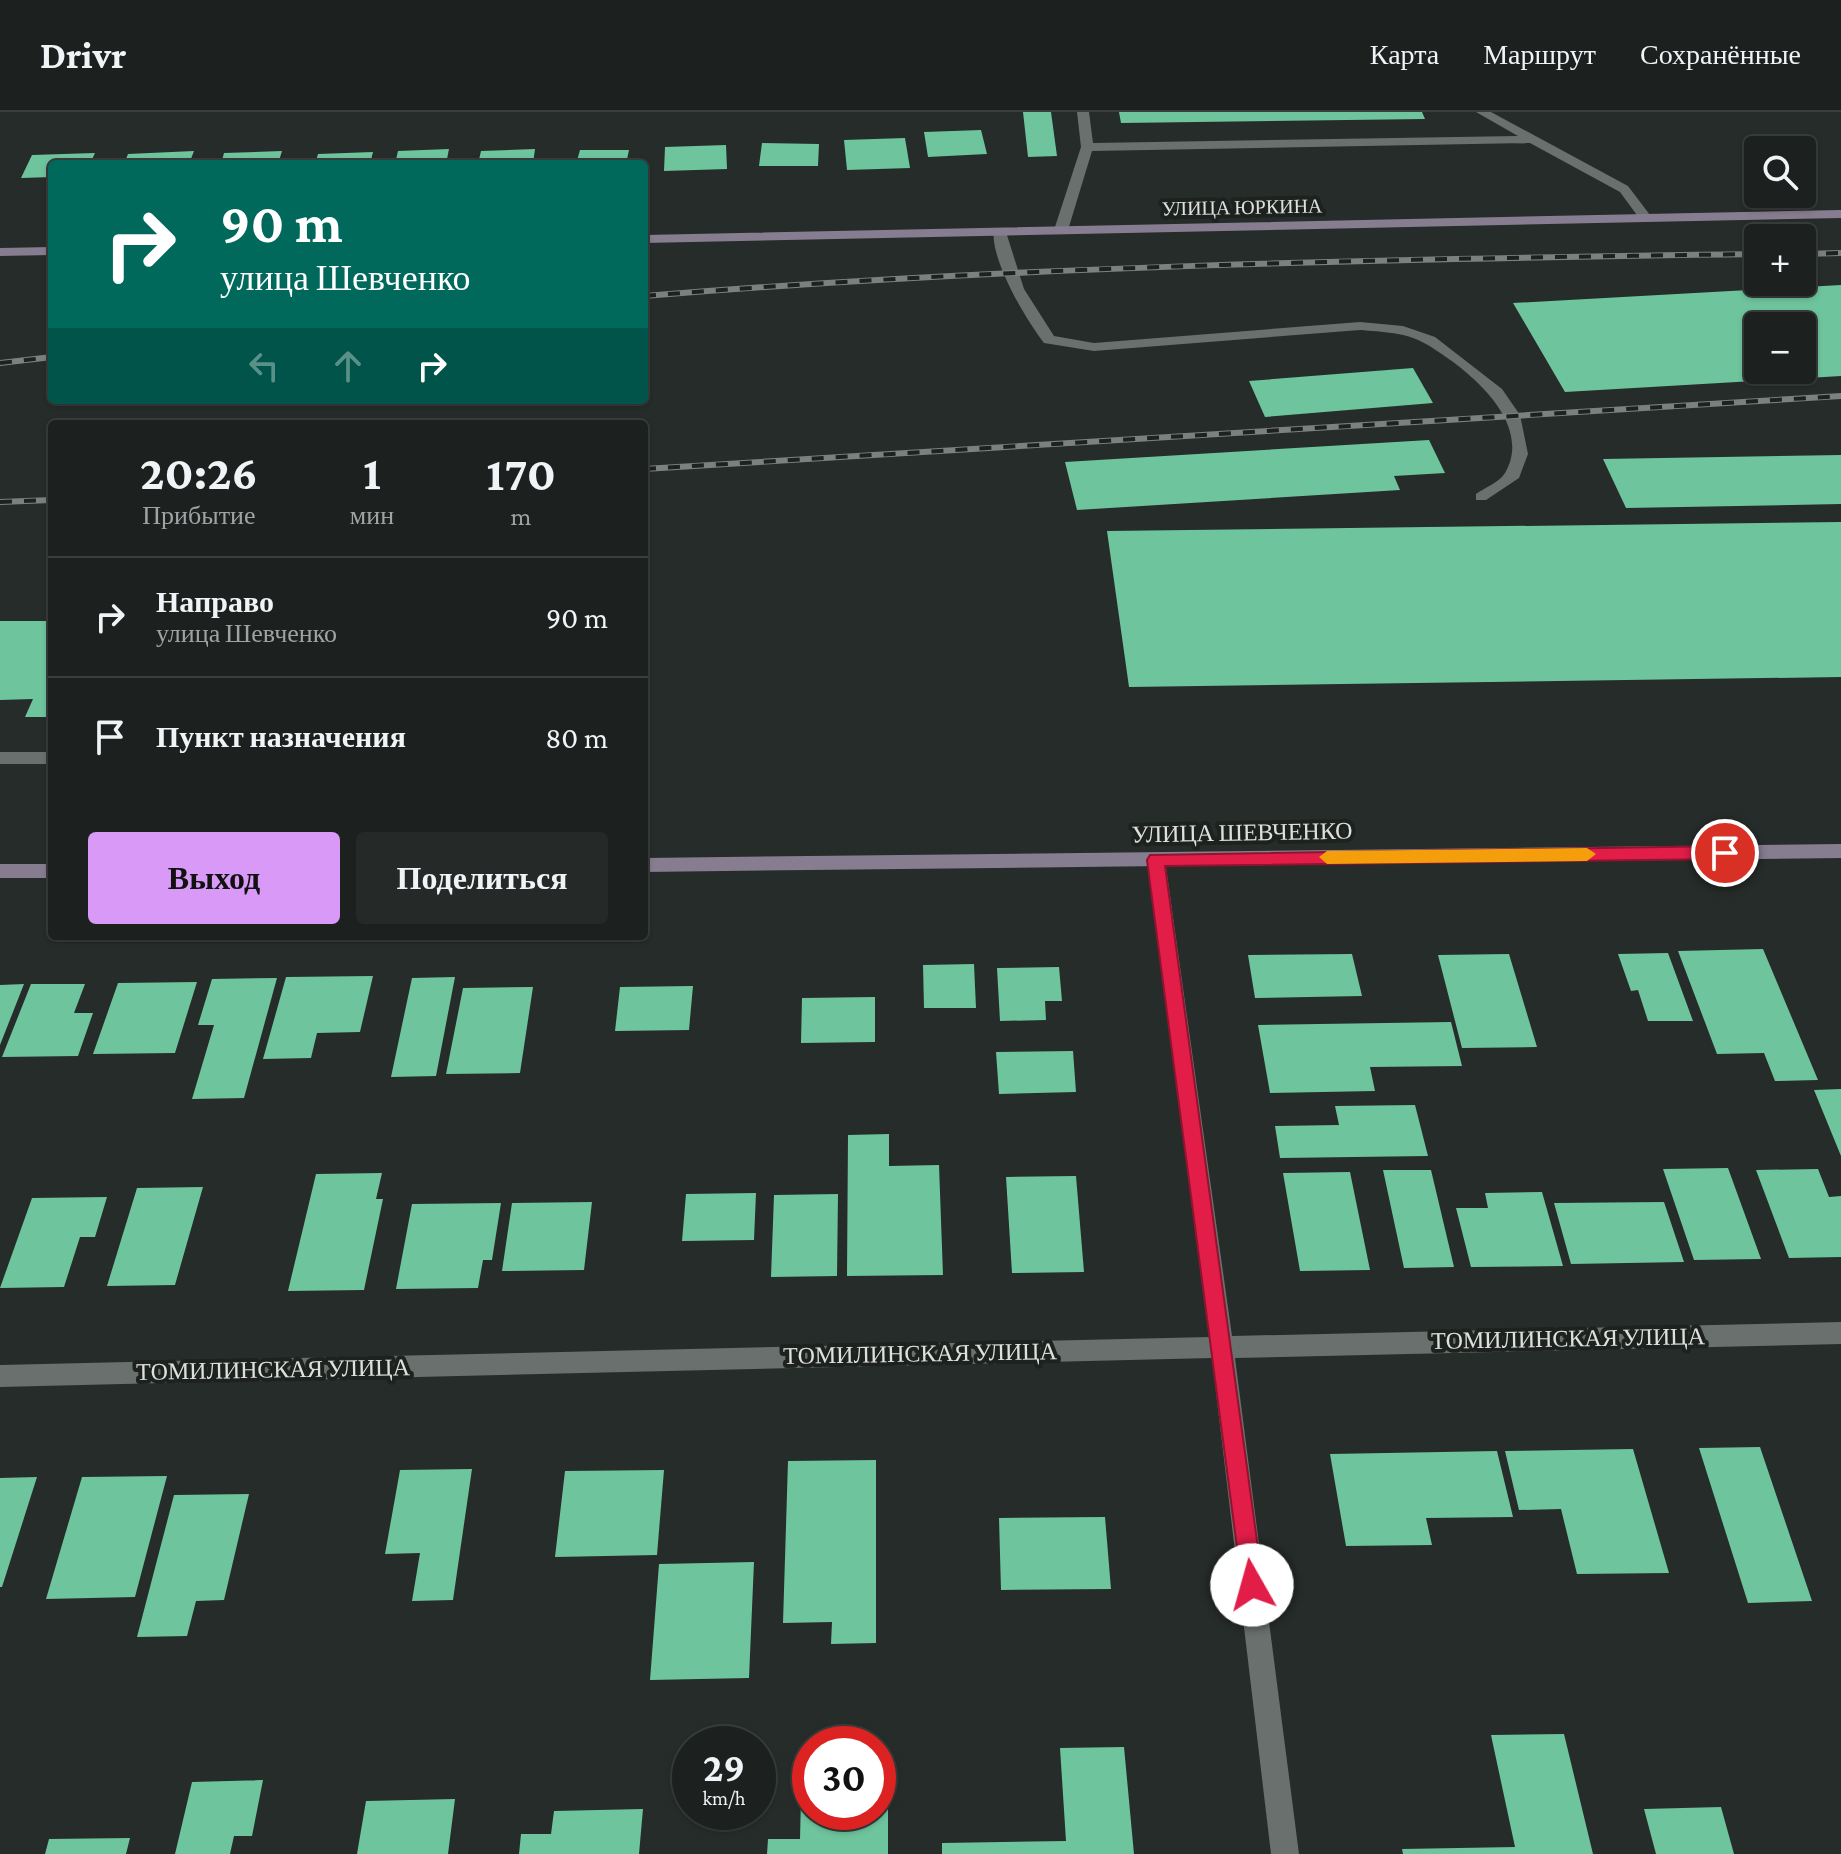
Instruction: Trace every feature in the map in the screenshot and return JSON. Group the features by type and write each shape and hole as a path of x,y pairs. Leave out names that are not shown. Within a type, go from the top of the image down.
{"main road":[{"name":"УЛИЦА ЮРКИНА","path":"648,239 1841,214"},
{"path":"0,252 48,251"},
{"name":"УЛИЦА ШЕВЧЕНКО","path":"648,865 1841,851"},
{"path":"0,871 48,871"}],"street":[{"path":"1061,230 1087,147 1083,112"},
{"path":"1482,112 1528,140 1624,189 1647,219"},
{"path":"1087,147 1528,140"},
{"path":"999,232 1008,271 1028,314 1049,340 1094,347 1360,326 1403,330 1430,340 1497,392 1513,415 1520,454 1511,478 1481,497"},
{"path":"0,758 48,758"},
{"path":"1156,860 1222,1345 1285,1854"},
{"name":"ТОМИЛИНСКАЯ УЛИЦА","path":"0,1376 1222,1345 1841,1333"}],"building":[{"path":"1023,112 1051,112 1057,156 1028,157"},
{"path":"1119,112 1422,112 1425,119 1121,123"},
{"path":"981,130 987,154 928,157 924,132"},
{"path":"905,138 910,168 847,170 844,140"},
{"path":"762,143 819,144 818,166 759,166"},
{"path":"726,145 727,169 664,171 665,147"},
{"path":"449,149 447,160 396,160 398,151"},
{"path":"535,149 534,160 479,160 481,151"},
{"path":"580,150 629,150 627,160 577,160"},
{"path":"194,151 191,160 126,160 128,154"},
{"path":"282,151 279,160 222,160 224,153"},
{"path":"373,152 371,160 316,160 318,154"},
{"path":"95,153 92,160 48,160 48,177 21,178 32,155"},
{"path":"1841,285 1841,376 1816,377 1816,312 1744,312 1744,382 1565,392 1513,303 1744,290 1744,296 1816,296 1816,286"},
{"path":"1413,368 1433,403 1265,417 1249,381"},
{"path":"1429,440 1445,473 1394,476 1400,490 1077,510 1065,462"},
{"path":"1841,455 1841,504 1626,508 1603,459"},
{"path":"1841,522 1841,677 1129,687 1107,531"},
{"path":"0,621 48,621 48,717 25,717 33,699 0,700"},
{"path":"1763,949 1818,1080 1775,1081 1764,1053 1717,1054 1678,951"},
{"path":"1668,953 1693,1021 1648,1021 1638,990 1631,991 1618,954"},
{"path":"1352,954 1362,996 1255,998 1248,955"},
{"path":"1509,954 1537,1047 1462,1048 1438,955"},
{"path":"974,964 976,1008 924,1008 923,965"},
{"path":"1059,967 1062,1001 1045,1001 1046,1020 1000,1021 997,968"},
{"path":"373,976 360,1032 317,1033 311,1058 263,1059 286,977"},
{"path":"455,977 436,1076 391,1077 412,978"},
{"path":"277,978 244,1098 192,1099 214,1025 198,1025 212,979"},
{"path":"197,982 175,1053 93,1054 118,983"},
{"path":"24,984 0,1045 0,985"},
{"path":"31,984 85,984 74,1013 93,1013 78,1056 2,1057"},
{"path":"693,986 689,1030 615,1031 620,987"},
{"path":"533,987 520,1073 446,1074 463,988"},
{"path":"875,997 875,1042 801,1043 802,998"},
{"path":"1451,1022 1462,1066 1370,1067 1375,1091 1270,1093 1258,1025"},
{"path":"1073,1051 1076,1092 999,1094 996,1052"},
{"path":"1841,1089 1841,1156 1814,1090"},
{"path":"1415,1105 1428,1156 1280,1158 1275,1126 1339,1125 1335,1106"},
{"path":"889,1134 889,1166 939,1165 943,1275 847,1276 848,1135"},
{"path":"1728,1168 1761,1259 1694,1260 1663,1169"},
{"path":"1818,1169 1829,1197 1841,1196 1841,1257 1789,1258 1756,1170"},
{"path":"1383,1170 1431,1170 1454,1267 1404,1268"},
{"path":"1350,1172 1370,1270 1300,1271 1283,1173"},
{"path":"382,1173 376,1199 383,1199 364,1290 288,1291 316,1174"},
{"path":"1076,1176 1084,1272 1012,1273 1006,1177"},
{"path":"203,1187 175,1285 107,1286 137,1188"},
{"path":"1542,1192 1563,1266 1471,1267 1456,1208 1488,1208 1485,1193"},
{"path":"756,1193 754,1240 682,1241 686,1194"},
{"path":"838,1194 837,1276 771,1277 774,1195"},
{"path":"107,1197 95,1237 80,1237 64,1287 0,1288 32,1198"},
{"path":"592,1202 584,1270 502,1271 512,1203"},
{"path":"1664,1202 1684,1262 1571,1264 1554,1203"},
{"path":"501,1203 492,1260 483,1260 478,1288 396,1289 412,1204"},
{"path":"1760,1447 1812,1601 1748,1603 1699,1448"},
{"path":"1633,1449 1669,1573 1577,1574 1561,1509 1519,1510 1505,1451"},
{"path":"1497,1451 1513,1517 1426,1518 1432,1545 1346,1546 1330,1454"},
{"path":"876,1460 876,1643 831,1644 832,1622 783,1623 788,1461"},
{"path":"472,1469 453,1600 412,1601 420,1553 385,1554 400,1470"},
{"path":"664,1470 657,1555 555,1557 565,1471"},
{"path":"167,1476 135,1597 46,1599 82,1477"},
{"path":"37,1477 2,1587 0,1587 0,1478"},
{"path":"249,1494 224,1600 196,1601 187,1636 137,1637 174,1495"},
{"path":"1105,1517 1111,1589 1001,1590 999,1518"},
{"path":"754,1562 749,1678 650,1680 659,1564"},
{"path":"1564,1734 1593,1854 1403,1854 1402,1849 1515,1847 1491,1735"},
{"path":"1124,1747 1134,1854 942,1854 942,1843 1066,1841 1060,1748"},
{"path":"263,1780 252,1836 234,1836 230,1854 175,1854 192,1782"},
{"path":"455,1799 448,1854 357,1854 366,1801"},
{"path":"1721,1807 1734,1854 1656,1854 1644,1809"},
{"path":"643,1809 639,1854 519,1854 521,1834 551,1834 554,1811"},
{"path":"800,1830 888,1830 888,1854 767,1854 768,1839 800,1839"},
{"path":"130,1838 126,1854 45,1854 49,1839"}],"railway":[{"path":"1816,254 1841,253"},
{"path":"648,296 1061,271 1744,254"},
{"path":"0,363 48,357"},
{"path":"648,469 1841,396"},
{"path":"0,502 48,500"}],"slow traffic":[{"path":"1327,857 1587,854"}],"route":[{"path":"1252,1585 1156,860 1725,853"}]}
